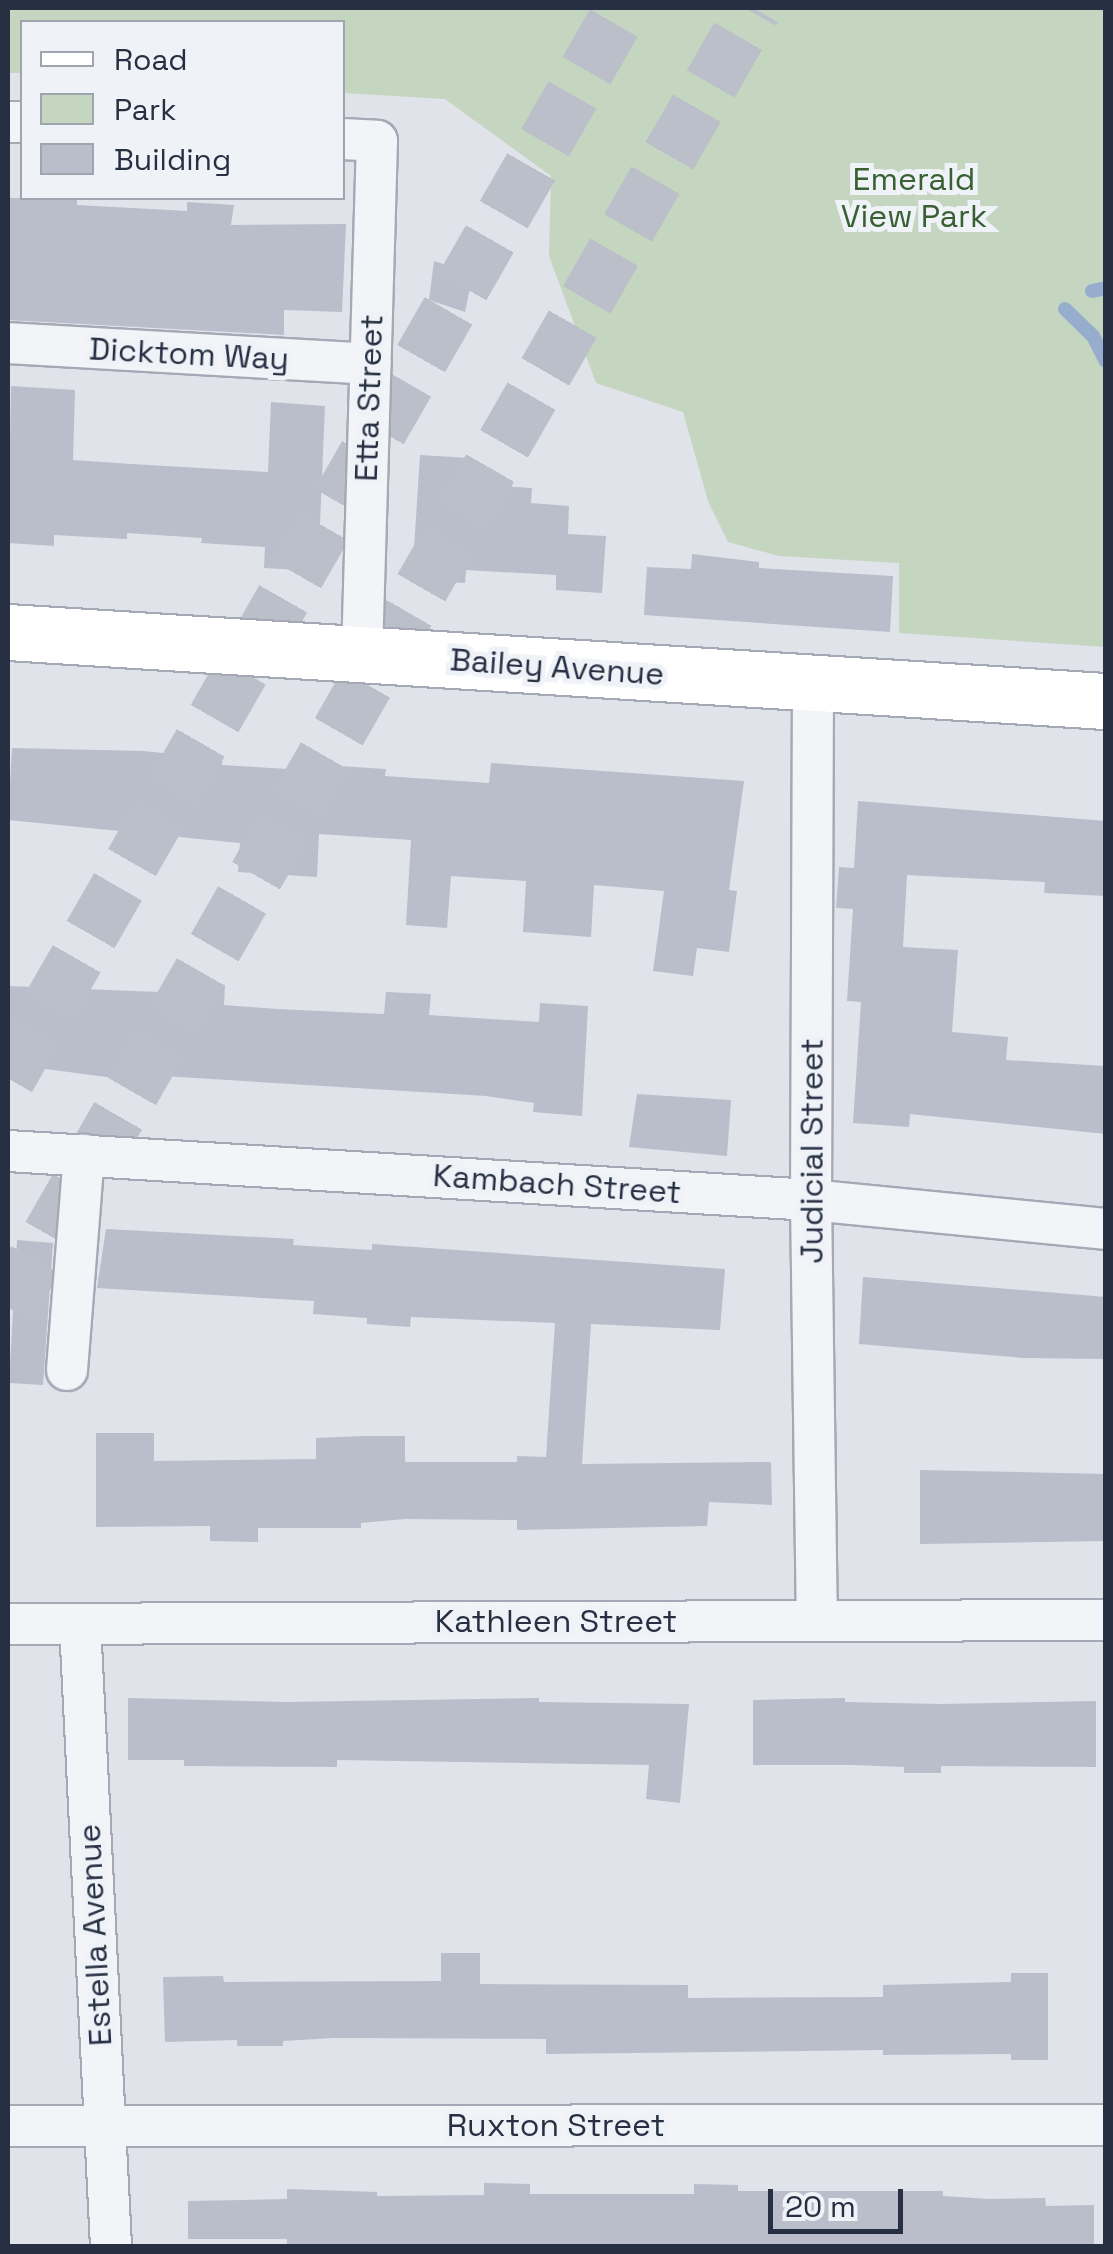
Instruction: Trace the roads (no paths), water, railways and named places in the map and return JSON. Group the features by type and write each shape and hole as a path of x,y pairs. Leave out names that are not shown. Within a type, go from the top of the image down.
{"street":[{"name":"Etta Street","path":"360,140 370,364 362,654"},
{"name":"Dicktom Way","path":"8,343 370,364"},
{"name":"Bailey Avenue","path":"8,632 1106,701"},
{"name":"Judicial Street","path":"813,683 812,1200 817,1618"},
{"name":"Kambach Street","path":"8,1150 812,1200 1106,1229"},
{"path":"67,1370 84,1155"},
{"name":"Kathleen Street","path":"8,1624 817,1618 1106,1620"},
{"name":"Estella Avenue","path":"80,1624 111,2246"},
{"name":"Ruxton Street","path":"8,2126 1106,2126"}],"waterway":[{"path":"1092,291 1106,288"},
{"path":"1065,309 1093,336 1106,361"}],"tunnel":[{"path":"8,1078 622,8"},
{"path":"8,1307 754,8"}],"park label":[{"name":"Emerald View Park","path":"914,198"}]}
